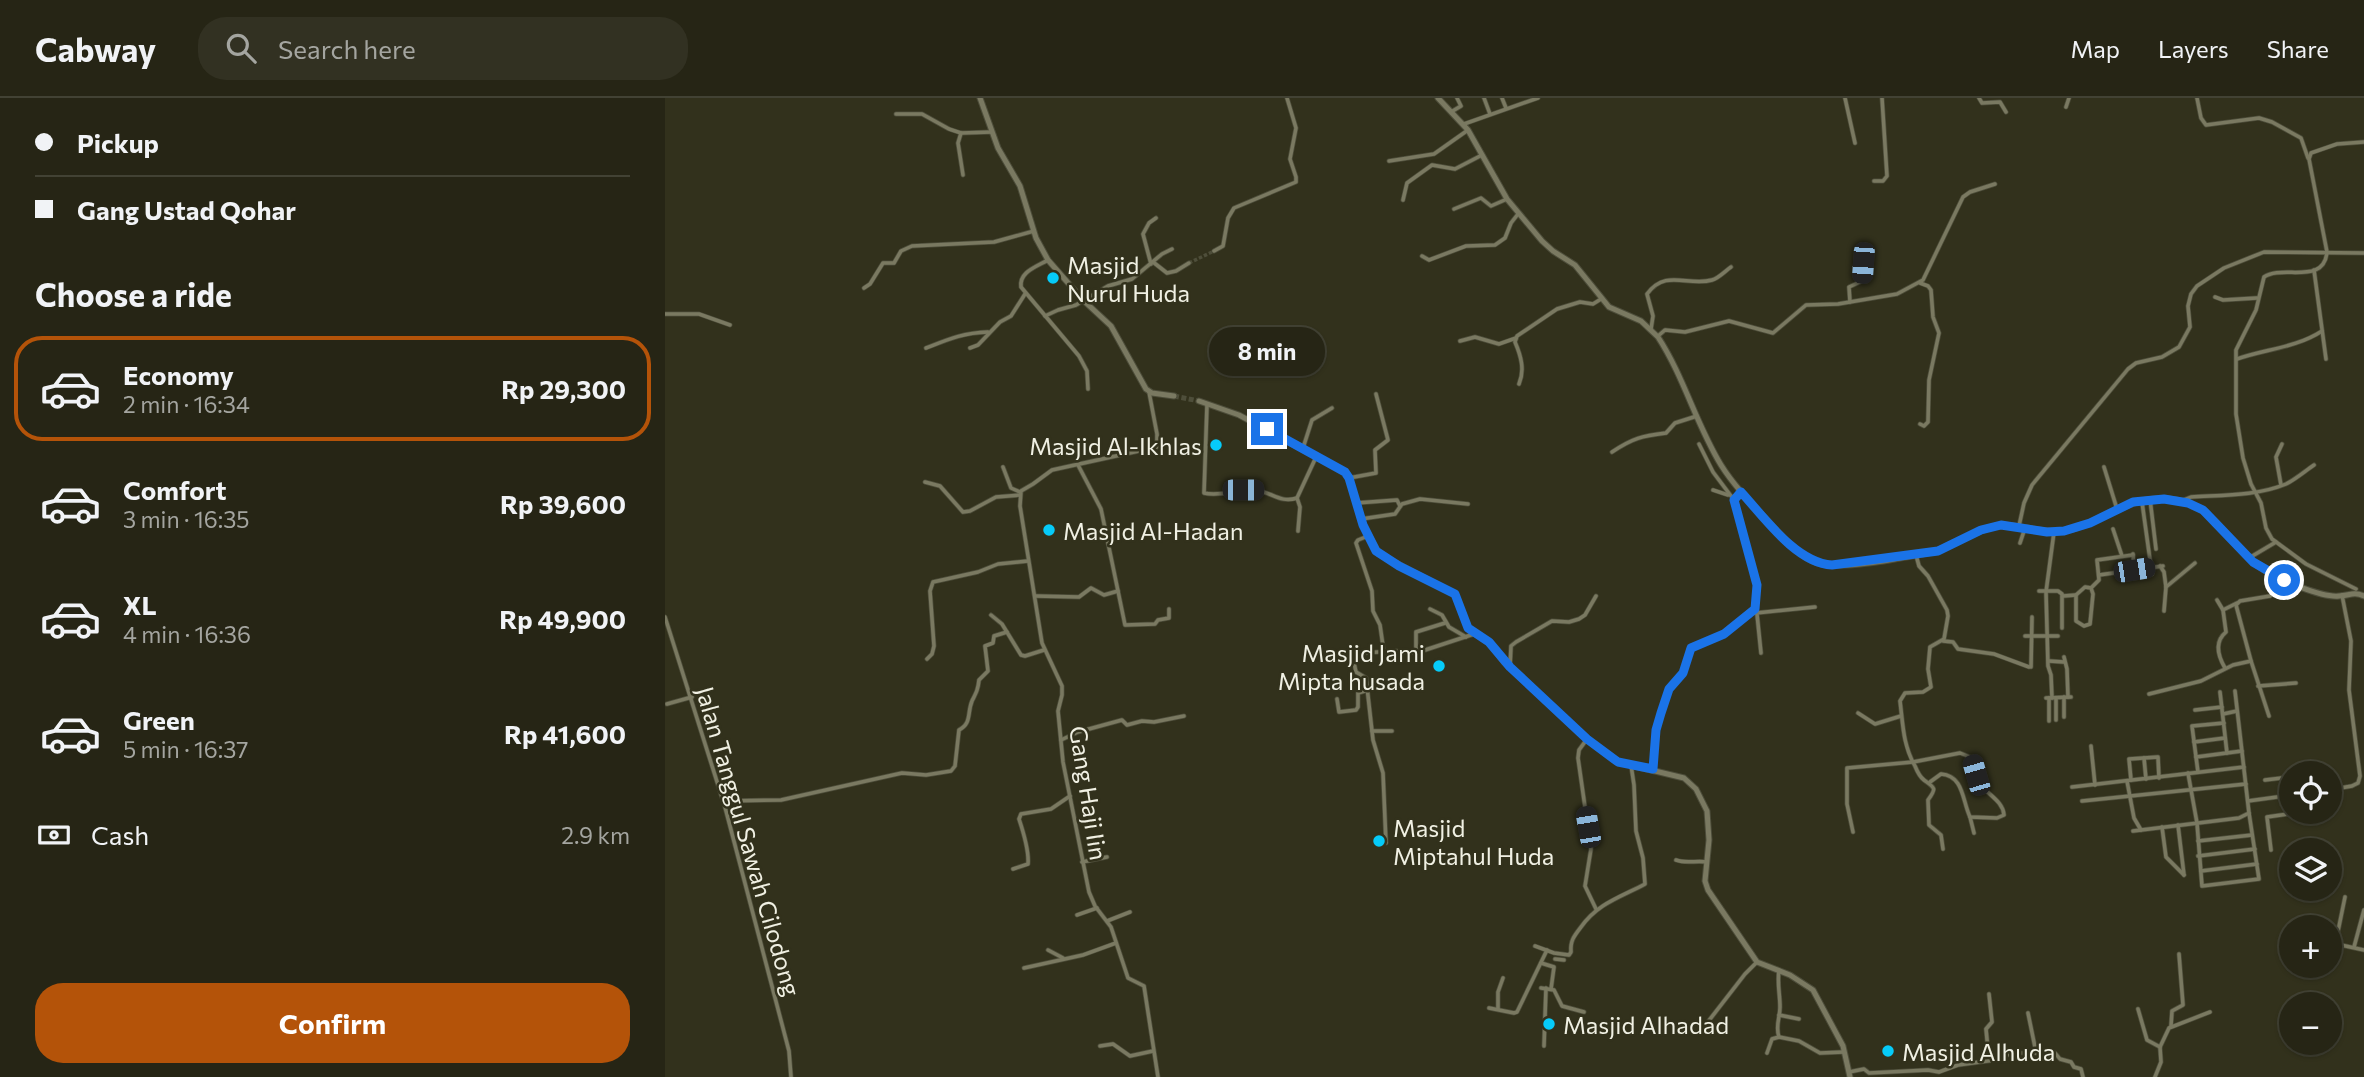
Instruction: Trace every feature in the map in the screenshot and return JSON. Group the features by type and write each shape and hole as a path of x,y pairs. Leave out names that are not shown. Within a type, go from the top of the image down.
{"street":[{"path":"925,482 940,486 963,512 996,497 1020,494 1052,470 1157,447 1149,391 1140,380 1111,326 1083,300 1048,260 1034,231 1020,186 992,132 980,98"},
{"path":"1214,251 1223,246 1227,218 1234,208 1296,183 1290,159 1296,128 1287,98"},
{"path":"1438,98 1463,124 1465,132 1518,214 1553,251 1575,265 1611,309 1637,320 1658,337 1721,466 1741,492 1805,557 1819,564 1849,564 1916,555 1943,550 1989,528 2005,525 2054,532 2084,525 2117,509 2150,499 2181,501 2210,515 2249,558 2284,580 2328,594 2342,595 2356,590"},
{"path":"1451,112 1461,106 1457,98"},
{"path":"1484,98 1490,114"},
{"path":"1501,98 1506,108"},
{"path":"1463,124 1538,98"},
{"path":"1845,98 1854,143"},
{"path":"1874,181 1883,181 1887,176 1882,98"},
{"path":"1979,98 1982,103 2000,102 2005,112"},
{"path":"2066,107 2069,98"},
{"path":"2197,98 2201,118 2206,125 2249,118 2272,122 2302,139 2309,159 2327,252 2323,265 2314,270 2267,274 2263,279 2253,317 2237,344 2235,395 2238,437 2247,475 2262,506 2267,532 2306,564 2364,596"},
{"path":"896,114 922,114 961,133 992,132"},
{"path":"1389,161 1434,154 1465,132"},
{"path":"961,133 958,143 963,175"},
{"path":"2309,159 2314,150 2346,142 2364,142"},
{"path":"1403,200 1407,183 1432,165 1455,169 1482,155"},
{"path":"1658,337 1665,330 1685,332 1729,321 1773,333 1806,305 1850,302 1898,294 1926,276 1963,197 1995,184"},
{"path":"1454,209 1481,198 1491,206 1507,199"},
{"path":"1422,256 1429,260 1466,246 1495,245 1505,238 1518,214"},
{"path":"1156,218 1149,223 1143,234 1152,263 1167,273 1189,263"},
{"path":"864,288 870,284 883,263 894,263 901,251 912,246 994,242 1034,231"},
{"path":"1850,302 1849,287 1862,281 1865,245"},
{"path":"1045,316 1076,305 1108,286 1132,279 1172,249"},
{"path":"2020,543 2024,503 2032,485 2128,369 2140,362 2162,357 2182,344 2190,327 2188,300 2197,286 2224,268 2258,253 2364,253"},
{"path":"1048,260 1023,275 1020,284 1025,294 1082,360 1087,370 1088,389"},
{"path":"1651,329 1653,316 1647,293 1655,286 1662,281 1678,279 1710,281 1731,267"},
{"path":"2314,270 2326,359"},
{"path":"1920,424 1924,426 1928,422 1929,380 1939,333 1926,276"},
{"path":"1914,285 1921,283 1928,286"},
{"path":"970,348 978,345 1011,316 1025,294"},
{"path":"2215,297 2224,300 2258,298"},
{"path":"1460,341 1475,337 1499,344 1516,338 1557,309 1580,302 1593,304 1601,299"},
{"path":"665,314 699,314 730,325"},
{"path":"2237,359 2293,345 2322,331"},
{"path":"926,348 964,333 990,332"},
{"path":"1516,338 1523,370 1519,384"},
{"path":"1149,391 1174,396"},
{"path":"1349,478 1376,473 1375,450 1388,440 1375,394"},
{"path":"1199,401 1239,415 1340,468 1349,478 1368,536 1382,556 1455,594 1465,625 1474,634 1489,642 1504,662 1587,739 1618,762 1686,779 1700,794 1707,811 1709,840 1705,881 1708,890 1757,962 1779,970 1813,990 1845,1051 1849,1074 1864,1069 1869,1073 1928,1070 1939,1072 1958,1065 2003,1059 2010,1053 2036,1052 2055,1053 2060,1059 2070,1061 2075,1068 2081,1069 2084,1077"},
{"path":"1207,403 1204,494 1220,495 1258,490 1281,500 1297,498"},
{"path":"1303,448 1313,421 1332,408"},
{"path":"1612,452 1634,438 1666,433 1675,423 1697,416"},
{"path":"1699,444 1715,475 1732,498 1757,585 1755,612 1761,653"},
{"path":"2281,485 2276,457 2282,444"},
{"path":"1298,531 1300,507 1297,498 1317,455"},
{"path":"1078,465 1101,509 1125,625 1155,624 1158,620 1169,618 1169,609"},
{"path":"2181,501 2191,497 2255,492 2281,485 2314,465"},
{"path":"1003,467 1011,488 1020,494"},
{"path":"2103,467 2117,509"},
{"path":"1713,490 1732,498"},
{"path":"1732,498 1741,492"},
{"name":"Gang Haji Iin","path":"1020,494 1020,516 1044,650 1062,686 1058,711 1061,740 1089,892 1107,920 1128,978 1144,986 1158,1077"},
{"path":"2149,550 2157,549 2150,499"},
{"path":"1356,503 1397,500 1400,506"},
{"path":"1361,519 1395,513 1400,506 1414,500 1468,504"},
{"path":"2142,500 2152,574"},
{"path":"2113,529 2122,556"},
{"path":"2049,721 2051,698 2046,592 2054,532"},
{"path":"1368,536 1356,543 1372,591 1372,606 1380,625 1384,653"},
{"path":"2249,558 2276,542"},
{"path":"2091,587 2090,624 2077,624 2076,595 2080,589 2091,587 2099,580 2097,560 2133,553 2134,570"},
{"path":"1916,555 1919,566 1928,576 1948,613 1943,641"},
{"path":"927,659 934,646 930,591 933,582 978,572 998,564 1028,561"},
{"path":"2166,587 2195,563"},
{"path":"2099,575 2162,566 2166,587 2164,611"},
{"path":"2223,610 2237,603 2270,596 2284,580"},
{"path":"1035,596 1079,597 1091,588 1104,595 1118,591"},
{"path":"2039,592 2058,591 2063,596 2062,628"},
{"path":"2063,596 2076,595"},
{"path":"2342,595 2351,641 2349,690 2360,776 2358,783 2342,788"},
{"path":"1510,667 1513,644 1552,621 1569,622 1583,617 1595,596"},
{"path":"2217,600 2223,610 2226,632 2219,639 2218,647 2225,668"},
{"path":"2237,603 2258,686 2269,716"},
{"path":"1653,769 1656,730 1661,713 1669,689 1683,673 1691,648 1724,634 1755,612 1815,607"},
{"path":"1430,609 1442,615 1445,623 1466,637"},
{"path":"991,615 1007,632 1022,656 1044,650"},
{"name":"Jalan Tanggul Sawah Cilodong","path":"665,617 667,633 723,801 789,1051 791,1077"},
{"path":"1943,849 1941,835 1929,824 1928,800 1935,790 1930,782 1922,778 1906,748 1900,701 1903,694 1923,692 1931,687 1928,672 1930,647 1943,641 1953,642 1957,649 1994,653 2030,667 2032,617"},
{"path":"1416,653 1416,632 1445,623"},
{"path":"723,801 781,800 902,773 926,775 951,771 955,766 959,730 968,722 972,701 978,694 979,680 988,671 985,646 993,643 994,636 1007,632"},
{"path":"1386,843 1383,773 1374,745 1369,690 1366,676 1355,671 1353,658 1359,654 1416,653 1474,634"},
{"path":"2025,636 2058,636"},
{"path":"2049,662 2064,659 2067,669 2068,697 2064,717"},
{"path":"2149,694 2201,681 2225,668 2251,661"},
{"path":"2258,686 2295,683"},
{"path":"1337,699 1339,712 1356,710 1359,707 1358,693 1369,690"},
{"path":"2188,773 2197,823 2202,886 2259,879 2235,691"},
{"path":"2220,692 2227,753"},
{"path":"2051,698 2068,697"},
{"path":"667,704 689,698"},
{"path":"2051,698 2056,720"},
{"path":"2195,710 2222,707"},
{"path":"2223,714 2237,711"},
{"path":"1858,713 1875,724 1901,716"},
{"path":"1061,740 1078,732 1122,720 1126,725 1184,716"},
{"path":"2198,772 2192,726 2224,723"},
{"path":"1372,731 1392,731"},
{"path":"2195,742 2225,738"},
{"path":"1587,739 1579,750 1578,758 1591,849 1585,886 1596,909"},
{"path":"2091,746 2095,785"},
{"path":"2196,757 2242,751"},
{"path":"1853,832 1847,804 1847,768 1913,762 1960,753 1968,754 1980,783 2005,813 2000,818 1971,817"},
{"path":"2141,830 2134,818 2130,797 2129,760 2158,757 2159,778"},
{"path":"2144,758 2146,779"},
{"path":"1555,959 1564,959 1571,954 1571,941 1596,909 1646,882 1636,831 1631,765"},
{"path":"2072,788 2244,767"},
{"path":"1930,782 1941,774 1955,778 1960,785 1974,833"},
{"path":"2265,780 2279,778"},
{"path":"2082,801 2246,784"},
{"path":"1013,869 1028,864 1029,860 1019,819 1021,814 1055,807 1070,796"},
{"path":"2247,801 2279,797"},
{"path":"2133,831 2239,818 2249,813"},
{"path":"2271,850 2267,817 2279,815"},
{"path":"2162,827 2166,857 2184,875 2178,825"},
{"path":"2197,841 2252,835"},
{"path":"2198,856 2255,849"},
{"path":"1082,862 1107,857"},
{"path":"1676,860 1687,863 1695,860 1707,862"},
{"path":"2201,872 2257,864"},
{"path":"2345,897 2336,939 2341,945 2364,950"},
{"path":"1077,915 1097,908"},
{"path":"2354,947 2364,910"},
{"path":"1107,920 1130,912"},
{"path":"1024,968 1116,943"},
{"path":"1535,946 1564,959"},
{"path":"1048,950 1065,959"},
{"path":"1489,1008 1514,1013 1519,1011 1547,950"},
{"path":"2155,1077 2161,1062 2160,1047 2171,1026 2172,1011 2183,1005 2179,954"},
{"path":"1707,1024 1757,962"},
{"path":"1541,963 1554,967 1549,988 1544,1046"},
{"path":"1779,970 1779,1015 1776,1028 1779,1037"},
{"path":"1498,1009 1498,992 1503,978"},
{"path":"1541,988 1549,988 1559,997 1562,1006 1584,1012"},
{"path":"1989,994 1992,1022 1986,1029 1989,1060"},
{"path":"2138,1009 2147,1040 2160,1047"},
{"path":"2171,1026 2210,1012"},
{"path":"2028,1013 2036,1052"},
{"path":"1779,1015 1799,1019"},
{"path":"1767,1053 1772,1039 1779,1037 1799,1041 1820,1053 1845,1051"},
{"path":"1100,1046 1113,1044 1130,1056 1153,1051"}],"tunnel":[{"path":"1189,263 1214,251"},
{"path":"1174,396 1199,401"}],"place":[{"name":"Masjid Nurul Huda","path":"1053,278"},
{"name":"Masjid Al-Ikhlas","path":"1216,445"},
{"name":"Masjid Al-Hadan","path":"1049,530"},
{"name":"Masjid Jami Mipta husada","path":"1439,666"},
{"name":"Masjid Miptahul Huda","path":"1379,841"},
{"name":"Masjid Alhadad","path":"1549,1024"},
{"name":"Masjid Alhuda","path":"1888,1051"}],"route":[{"path":"1267,429 1345,472 1363,525 1376,551 1399,566 1452,591 1458,598 1463,620 1468,628 1489,642 1504,662 1587,739 1618,762 1653,769 1656,730 1661,713 1669,689 1682,676 1691,648 1724,634 1755,609 1757,585 1734,500 1741,492 1800,554 1819,564 1832,565 1938,551 1981,530 2001,525 2047,532 2064,531 2090,523 2133,502 2164,499 2181,501 2210,515 2253,562 2284,580"}]}
